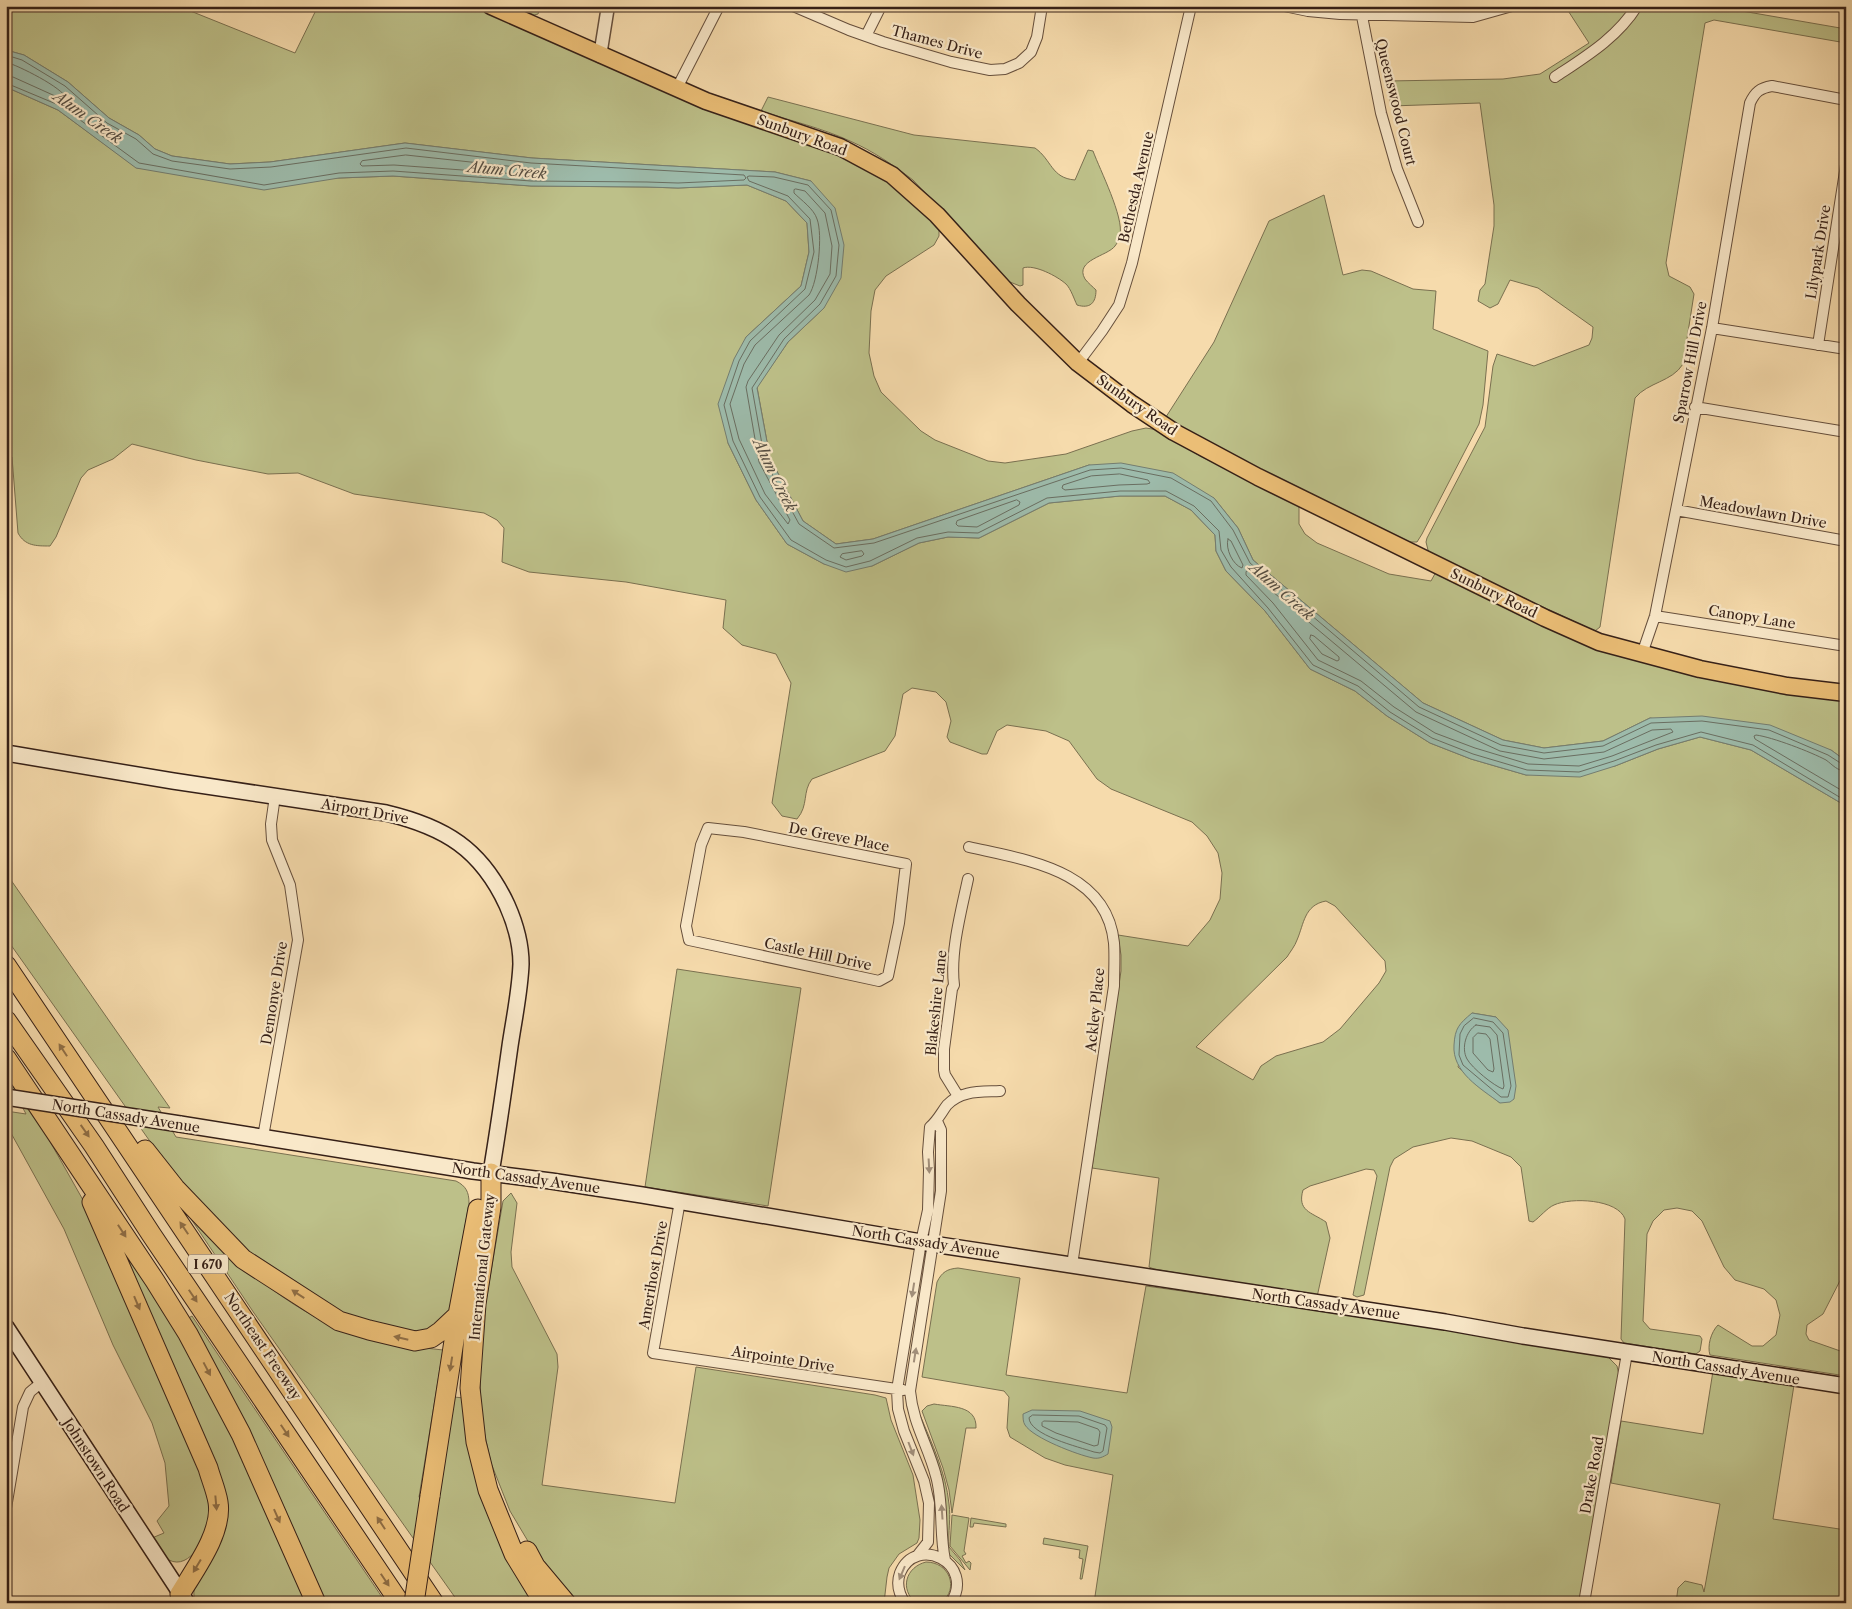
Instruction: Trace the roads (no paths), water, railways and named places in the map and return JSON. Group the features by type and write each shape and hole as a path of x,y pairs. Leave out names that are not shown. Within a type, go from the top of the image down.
{"highway":[{"name":"Northeast Freeway","path":"6,965 151,1179 428,1599"},
{"name":"I 670","path":"6,1020 94,1146 400,1603"},
{"path":"6,1058 155,1281 199,1354 241,1434 316,1603"},
{"path":"79,1074 176,1188 243,1259 339,1320 369,1330 415,1341 430,1338 441,1331 458,1315"},
{"path":"65,1147 109,1240 208,1468 218,1504 214,1534 182,1600"},
{"name":"International Gateway","path":"428,1599 430,1496 458,1315 481,1193 491,1173"},
{"name":"International Gateway","path":"491,1173 491,1207 476,1304 471,1379 476,1442 488,1490 514,1554 544,1603"},
{"path":"476,1442 493,1488 535,1566 566,1603"}],"main road":[{"name":"Sunbury Road","path":"491,6 600,56 706,101 840,147 892,175 937,215 1024,309 1078,362 1132,404 1174,432 1258,478 1545,618 1599,642 1750,679 1786,686 1846,693"},
{"name":"Airport Drive","path":"6,753 386,813 414,820 446,835 470,852 490,875 512,915 518,934 521,962 491,1173"},
{"name":"North Cassady Avenue","path":"6,1098 491,1173 551,1180 927,1243 1445,1322 1627,1353 1846,1386"},
{"name":"Johnstown Road","path":"6,1328 182,1600"}],"street":[{"path":"600,56 608,6"},
{"path":"677,88 719,6"},
{"name":"Thames Drive","path":"793,6 866,36 951,62 990,70 1005,69 1020,63 1031,52 1037,37 1042,6"},
{"path":"866,36 881,6"},
{"name":"Bethesda Avenue","path":"1078,362 1102,332 1119,305 1132,263 1191,6"},
{"path":"1284,6 1308,11 1360,10 1473,17 1512,6"},
{"path":"1555,77 1594,52 1621,28 1637,6"},
{"name":"Queenswood Court","path":"1360,10 1381,113 1397,169 1418,222"},
{"name":"Sparrow Hill Drive","path":"1642,654 1655,616 1695,406 1712,328 1750,104 1754,94 1762,88 1772,86 1846,100"},
{"name":"Lilypark Drive","path":"1818,345 1846,164"},
{"path":"1712,328 1846,349"},
{"path":"1695,406 1846,432"},
{"name":"Meadowlawn Drive","path":"1676,510 1846,541"},
{"name":"Canopy Lane","path":"1655,616 1846,646"},
{"name":"Demonye Drive","path":"263,1137 298,940 290,885 272,840 271,824 275,796"},
{"name":"De Greve Place","path":"689,940 686,926 701,845 708,828 744,832 906,864 899,923"},
{"name":"Ackley Place","path":"969,847 1058,870 1088,889 1107,918 1114,942 1114,986 1072,1265"},
{"name":"Blakeshire Lane","path":"958,1096 945,1075 944,1049 954,985 957,930 968,879"},
{"name":"Castle Hill Drive","path":"689,940 879,981 888,976 890,971 899,923"},
{"path":"945,1560 942,1544 941,1500 936,1476 916,1424 910,1391 927,1243 930,1127 958,1096 969,1092 1000,1091"},
{"name":"Amerihost Drive","path":"653,1353 680,1201"},
{"path":"905,1603 898,1587 899,1578 902,1569 917,1556 928,1542 929,1503 924,1481 900,1417 897,1390 927,1243"},
{"name":"Airpointe Drive","path":"653,1353 910,1391"},
{"name":"Drake Road","path":"1584,1603 1627,1353"},
{"path":"6,1508 24,1407 30,1392 42,1382"},
{"path":"917,1556 927,1554 936,1556 945,1560 952,1567 956,1576 957,1586 951,1603"}],"water":[{"name":"Alum Creek","path":"6,50 24,55 68,82 109,118 139,135 155,149 172,156 230,164 270,162 405,143 532,158 775,172 811,181 835,208 844,245 841,278 824,308 788,342 757,388 770,458 803,521 836,544 873,539 1089,465 1121,463 1173,473 1214,498 1238,528 1253,560 1423,703 1503,740 1544,748 1603,741 1650,718 1702,716 1770,725 1831,750 1846,761 1846,806 1751,750 1700,737 1658,749 1580,777 1526,775 1471,759 1430,743 1387,716 1355,691 1310,669 1265,611 1226,571 1216,551 1215,535 1191,510 1165,496 1120,496 1049,503 979,538 948,537 919,543 872,566 846,572 824,564 787,544 756,500 728,443 718,404 734,359 746,337 801,286 809,252 807,223 786,201 747,185 678,188 531,186 393,176 339,178 264,190 136,168 58,110 6,87"},
{"path":"1472,1013 1496,1017 1508,1030 1516,1086 1514,1099 1510,1102 1500,1103 1484,1091 1462,1071 1458,1063 1455,1055 1455,1034 1461,1023"},
{"path":"1032,1410 1080,1411 1110,1421 1112,1427 1108,1454 1103,1457 1093,1458 1067,1450 1037,1435 1023,1421 1023,1414"}]}
